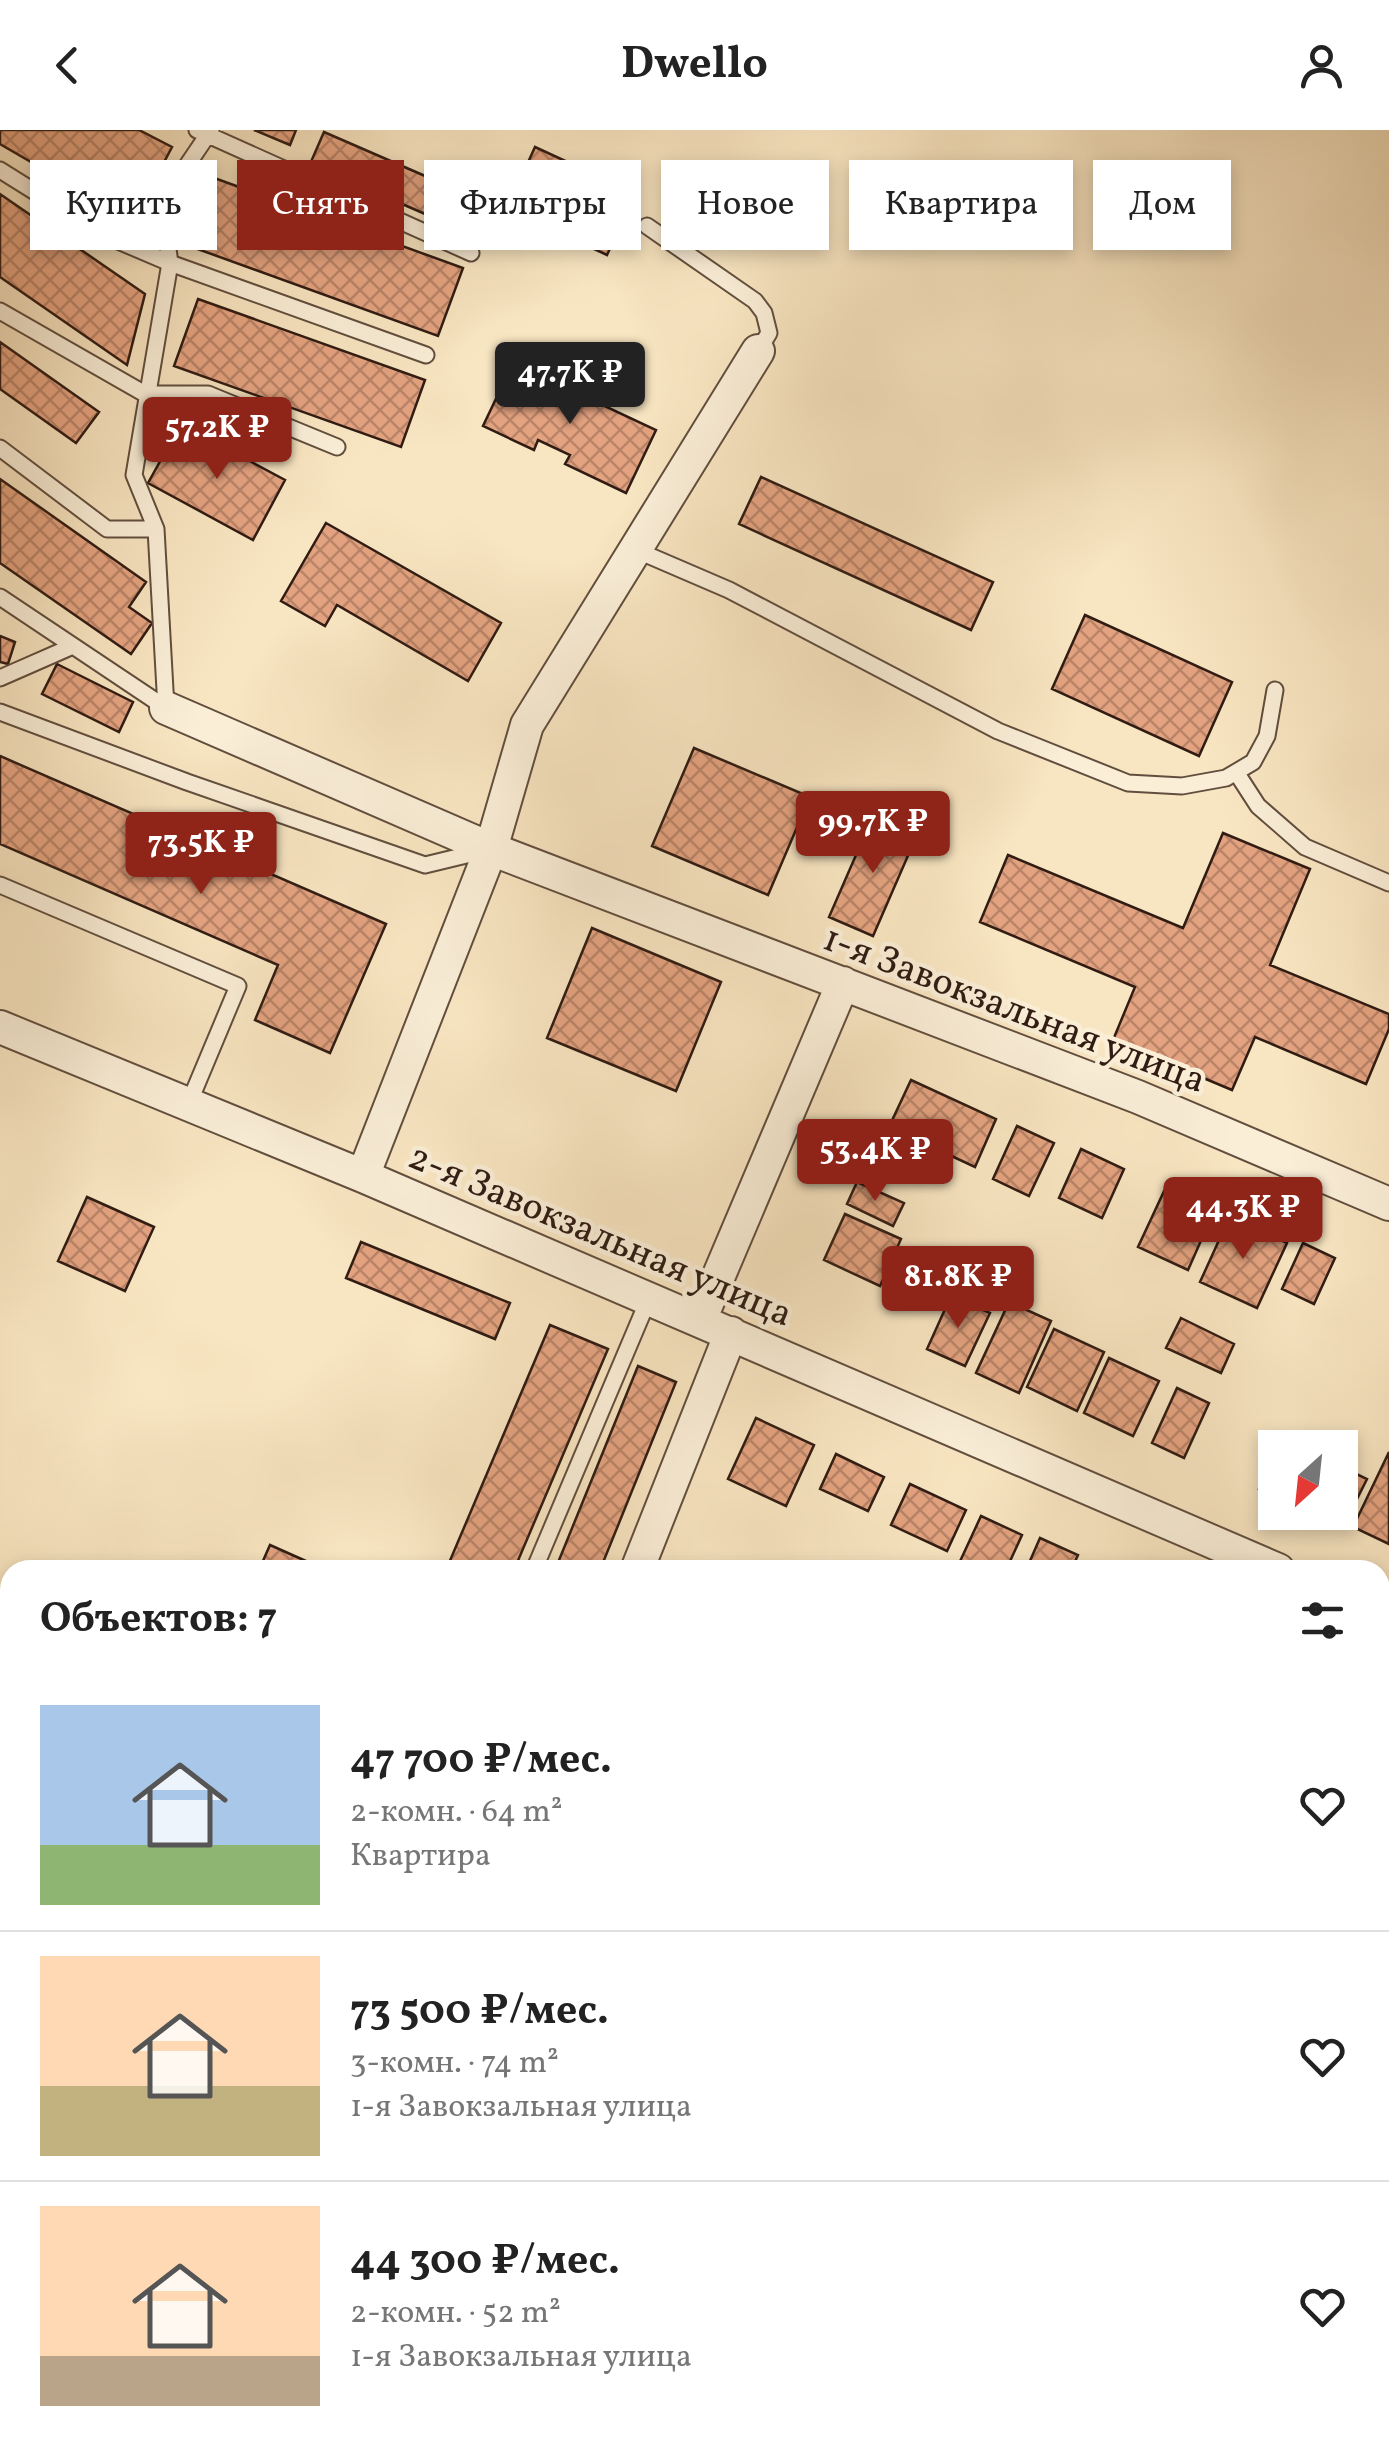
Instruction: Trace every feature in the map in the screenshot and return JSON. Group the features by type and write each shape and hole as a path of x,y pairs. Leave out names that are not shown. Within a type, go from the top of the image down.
{"street":[{"path":"363,1176 491,849 528,725 758,351"},
{"name":"1-я Завокзальная улица","path":"166,708 491,849 1138,1097 1389,1204"},
{"path":"700,1320 842,984"},
{"name":"2-я Завокзальная улица","path":"0,1027 363,1176 1255,1560"},
{"path":"641,1560 731,1333"}],"lane":[{"path":"166,708 156,529 134,475 170,263 166,228 188,164 205,132 470,253"},
{"path":"0,170 104,235 170,263 426,355"},
{"path":"646,226 754,301 764,313 768,333 758,351"},
{"path":"0,311 145,394 208,394 337,447"},
{"path":"0,448 106,529 156,529"},
{"path":"636,550 728,590 998,730 1128,782 1182,786 1226,778 1252,762 1267,736 1275,690"},
{"path":"0,597 166,708"},
{"path":"0,678 73,646"},
{"path":"0,712 425,864 491,849"},
{"path":"1236,772 1258,806 1306,847 1389,883"},
{"path":"0,885 238,986 189,1103"},
{"path":"538,1560 649,1298"}],"building":[{"path":"0,130 139,130 172,147 165,160 30,161 0,144"},
{"path":"254,130 296,130 290,145"},
{"path":"324,132 388,160 312,160"},
{"path":"535,147 563,160 529,160"},
{"path":"404,167 424,176 424,214 404,205"},
{"path":"217,179 237,186 237,250 404,250 404,247 463,268 438,336 200,250 217,250"},
{"path":"0,194 30,215 30,250 81,250 145,294 127,365 0,277"},
{"path":"198,299 425,380 401,447 174,366"},
{"path":"0,342 99,412 76,443 0,389"},
{"path":"513,363 656,430 626,493 565,464 570,455 538,440 534,450 483,426"},
{"path":"181,424 285,480 253,540 148,483"},
{"path":"761,477 993,582 971,630 739,524"},
{"path":"0,479 146,582 129,607 152,623 131,654 0,563"},
{"path":"326,523 501,623 468,681 337,605 325,626 281,601"},
{"path":"1085,615 1232,682 1199,756 1052,689"},
{"path":"0,636 15,642 8,664 0,662"},
{"path":"57,664 133,702 119,732 42,694"},
{"path":"694,748 810,797 768,895 652,846"},
{"path":"0,756 386,924 330,1053 255,1020 278,965 0,844"},
{"path":"873,816 917,835 873,936 829,917"},
{"path":"1223,833 1310,869 1270,965 1389,1014 1389,1029 1366,1084 1255,1037 1232,1090 1113,1040 1135,987 980,922 1008,855 1183,928"},
{"path":"592,928 721,982 676,1091 547,1038"},
{"path":"911,1080 996,1119 975,1167 889,1127"},
{"path":"1017,1126 1054,1143 1029,1196 993,1179"},
{"path":"1081,1149 1124,1169 1102,1218 1059,1198"},
{"path":"857,1182 904,1203 893,1226 847,1204"},
{"path":"1166,1187 1215,1209 1188,1270 1138,1247"},
{"path":"87,1197 154,1227 125,1291 58,1261"},
{"path":"845,1214 901,1239 880,1286 824,1260"},
{"path":"1230,1216 1287,1243 1257,1308 1200,1282"},
{"path":"361,1242 510,1303 495,1339 346,1278"},
{"path":"1303,1243 1335,1258 1314,1304 1282,1289"},
{"path":"951,1296 990,1313 965,1366 927,1349"},
{"path":"1009,1302 1051,1321 1019,1393 976,1373"},
{"path":"1181,1318 1234,1344 1221,1373 1166,1348"},
{"path":"550,1325 608,1349 518,1560 450,1560"},
{"path":"1054,1329 1104,1352 1077,1411 1027,1387"},
{"path":"1109,1358 1159,1381 1133,1436 1084,1413"},
{"path":"638,1366 676,1382 604,1560 559,1560"},
{"path":"1177,1388 1209,1403 1184,1458 1152,1443"},
{"path":"756,1418 814,1445 786,1506 728,1479"},
{"path":"1389,1452 1389,1544 1358,1529 1358,1517"},
{"path":"836,1454 884,1477 868,1511 820,1489"},
{"path":"1358,1475 1367,1479 1358,1497"},
{"path":"910,1484 966,1510 947,1551 891,1525"},
{"path":"981,1516 1022,1535 1011,1560 961,1560"},
{"path":"1040,1538 1078,1555 1076,1560 1030,1560"},
{"path":"270,1545 304,1560 263,1560"}]}
